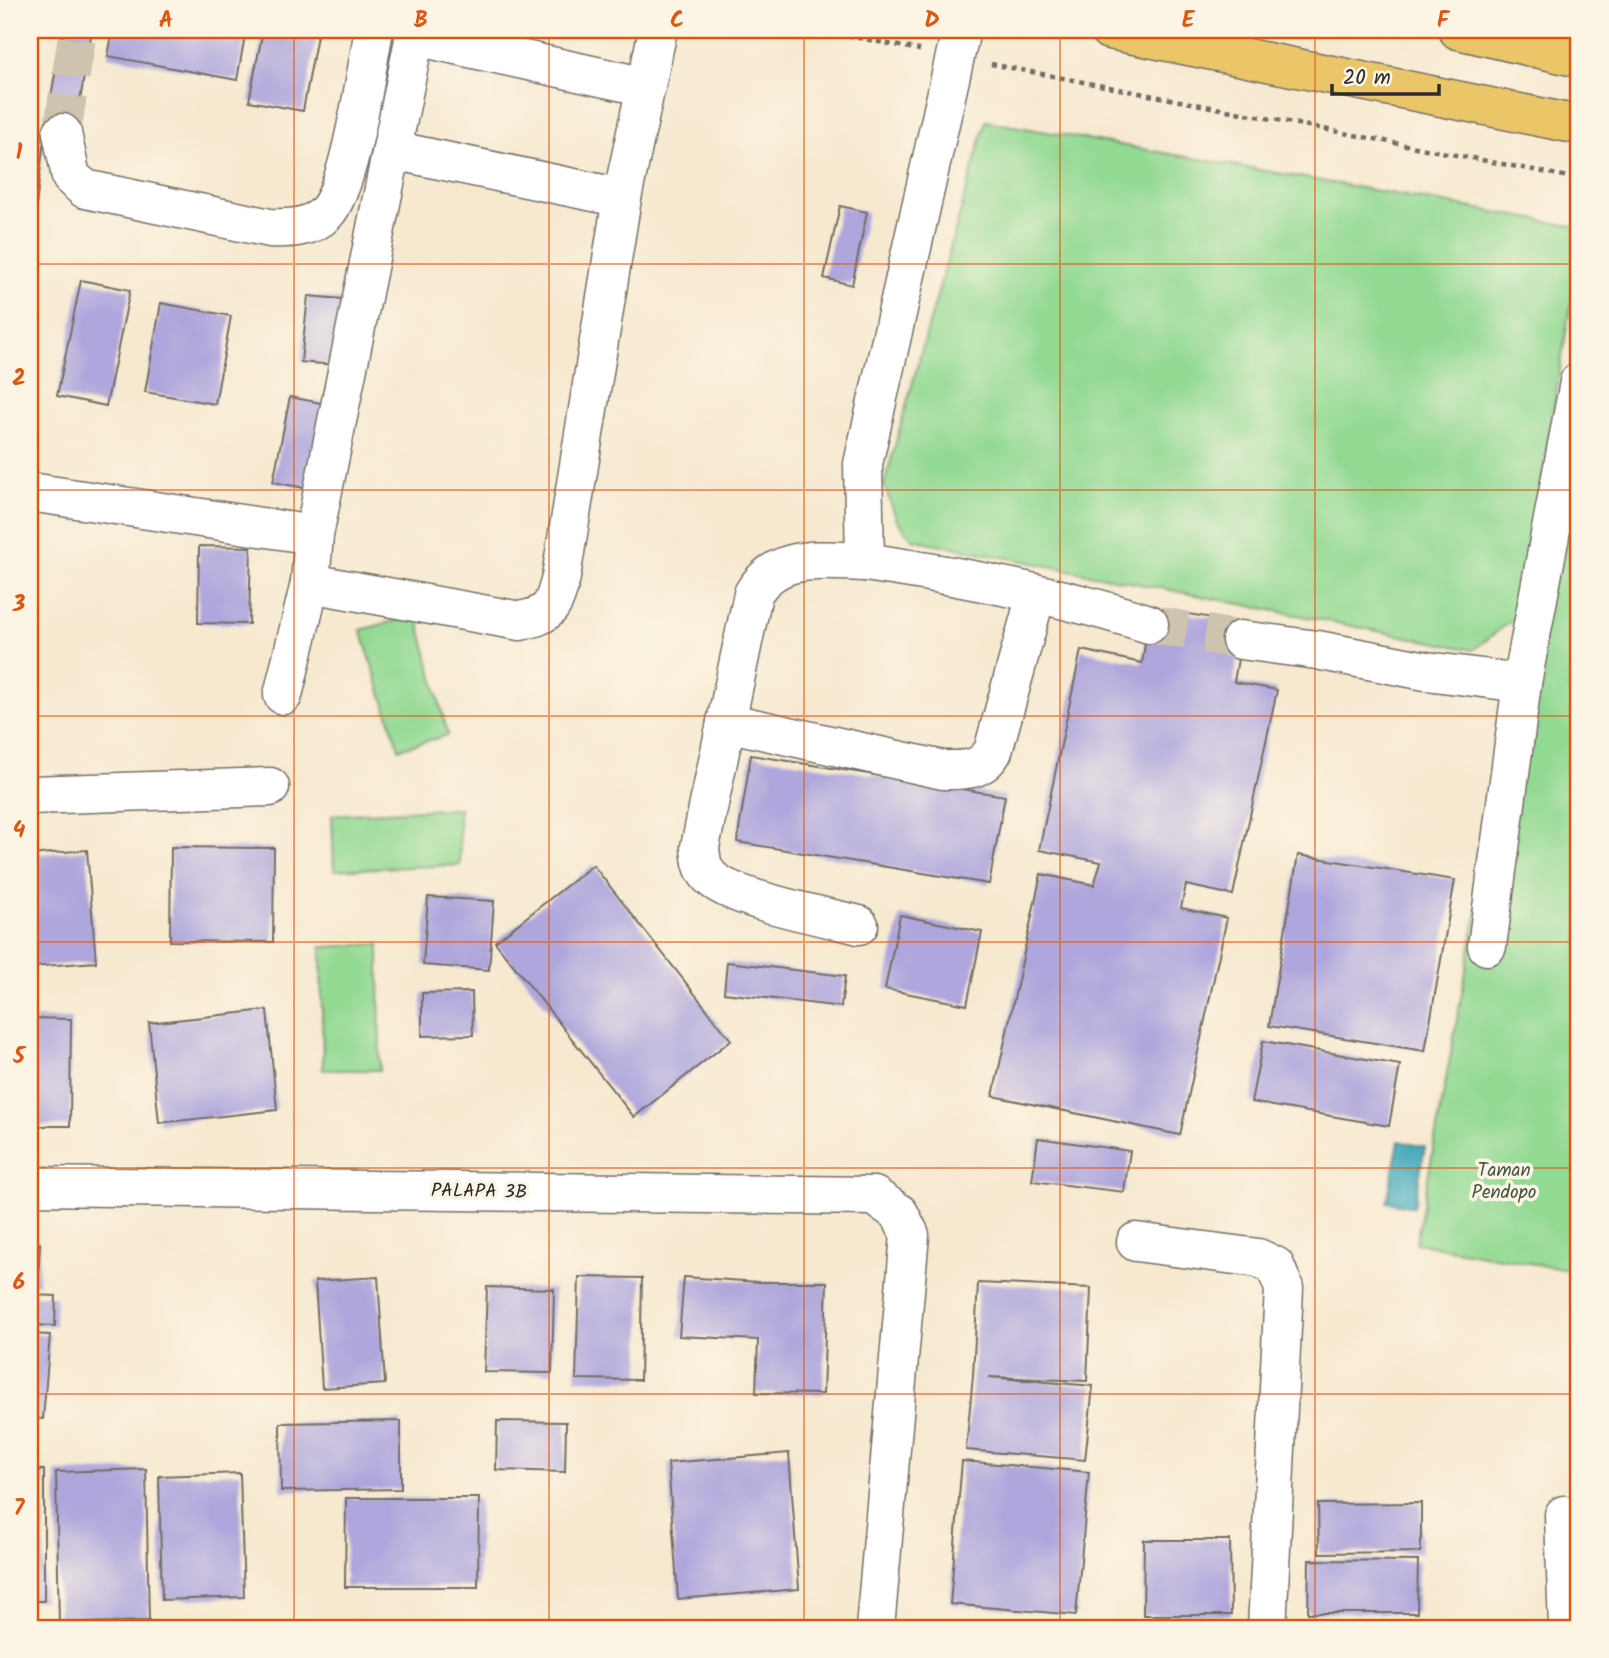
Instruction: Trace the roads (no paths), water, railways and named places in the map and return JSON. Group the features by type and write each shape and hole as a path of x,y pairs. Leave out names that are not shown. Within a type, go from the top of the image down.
{"highway":[{"path":"1109,30 1579,125"},
{"path":"1458,30 1576,55"}],"street":[{"path":"62,133 71,177 85,189 270,228 294,228 311,223 325,214 345,173 373,30"},
{"path":"310,583 520,621 539,617 552,606 561,577 622,198 658,30"},
{"path":"283,695 310,583 314,535 416,33 646,86"},
{"path":"865,562 863,464 958,43"},
{"path":"392,150 622,198"},
{"path":"1487,946 1522,683 1579,382"},
{"path":"30,492 314,535"},
{"path":"859,925 733,893 716,883 701,863 700,847 753,594 772,572 787,564 810,560 865,562 943,573 1093,606 1149,624"},
{"path":"726,722 943,769 975,768 986,762 993,751 1036,595"},
{"path":"1241,640 1317,650 1426,671 1522,683"},
{"path":"30,795 270,787"},
{"name":"PALAPA 3B","path":"30,1186 874,1196 899,1213 910,1235 875,1628"},
{"path":"1136,1242 1258,1258 1275,1266 1284,1288 1267,1628"},
{"path":"1564,1516 1568,1628"}],"water":[{"path":"1399,1141 1425,1147 1414,1207 1387,1202"}],"tunnel":[{"path":"62,133 78,30"},
{"path":"1149,624 1241,640"}],"park label":[{"name":"Taman Pendopo","path":"1504,1182"}]}
